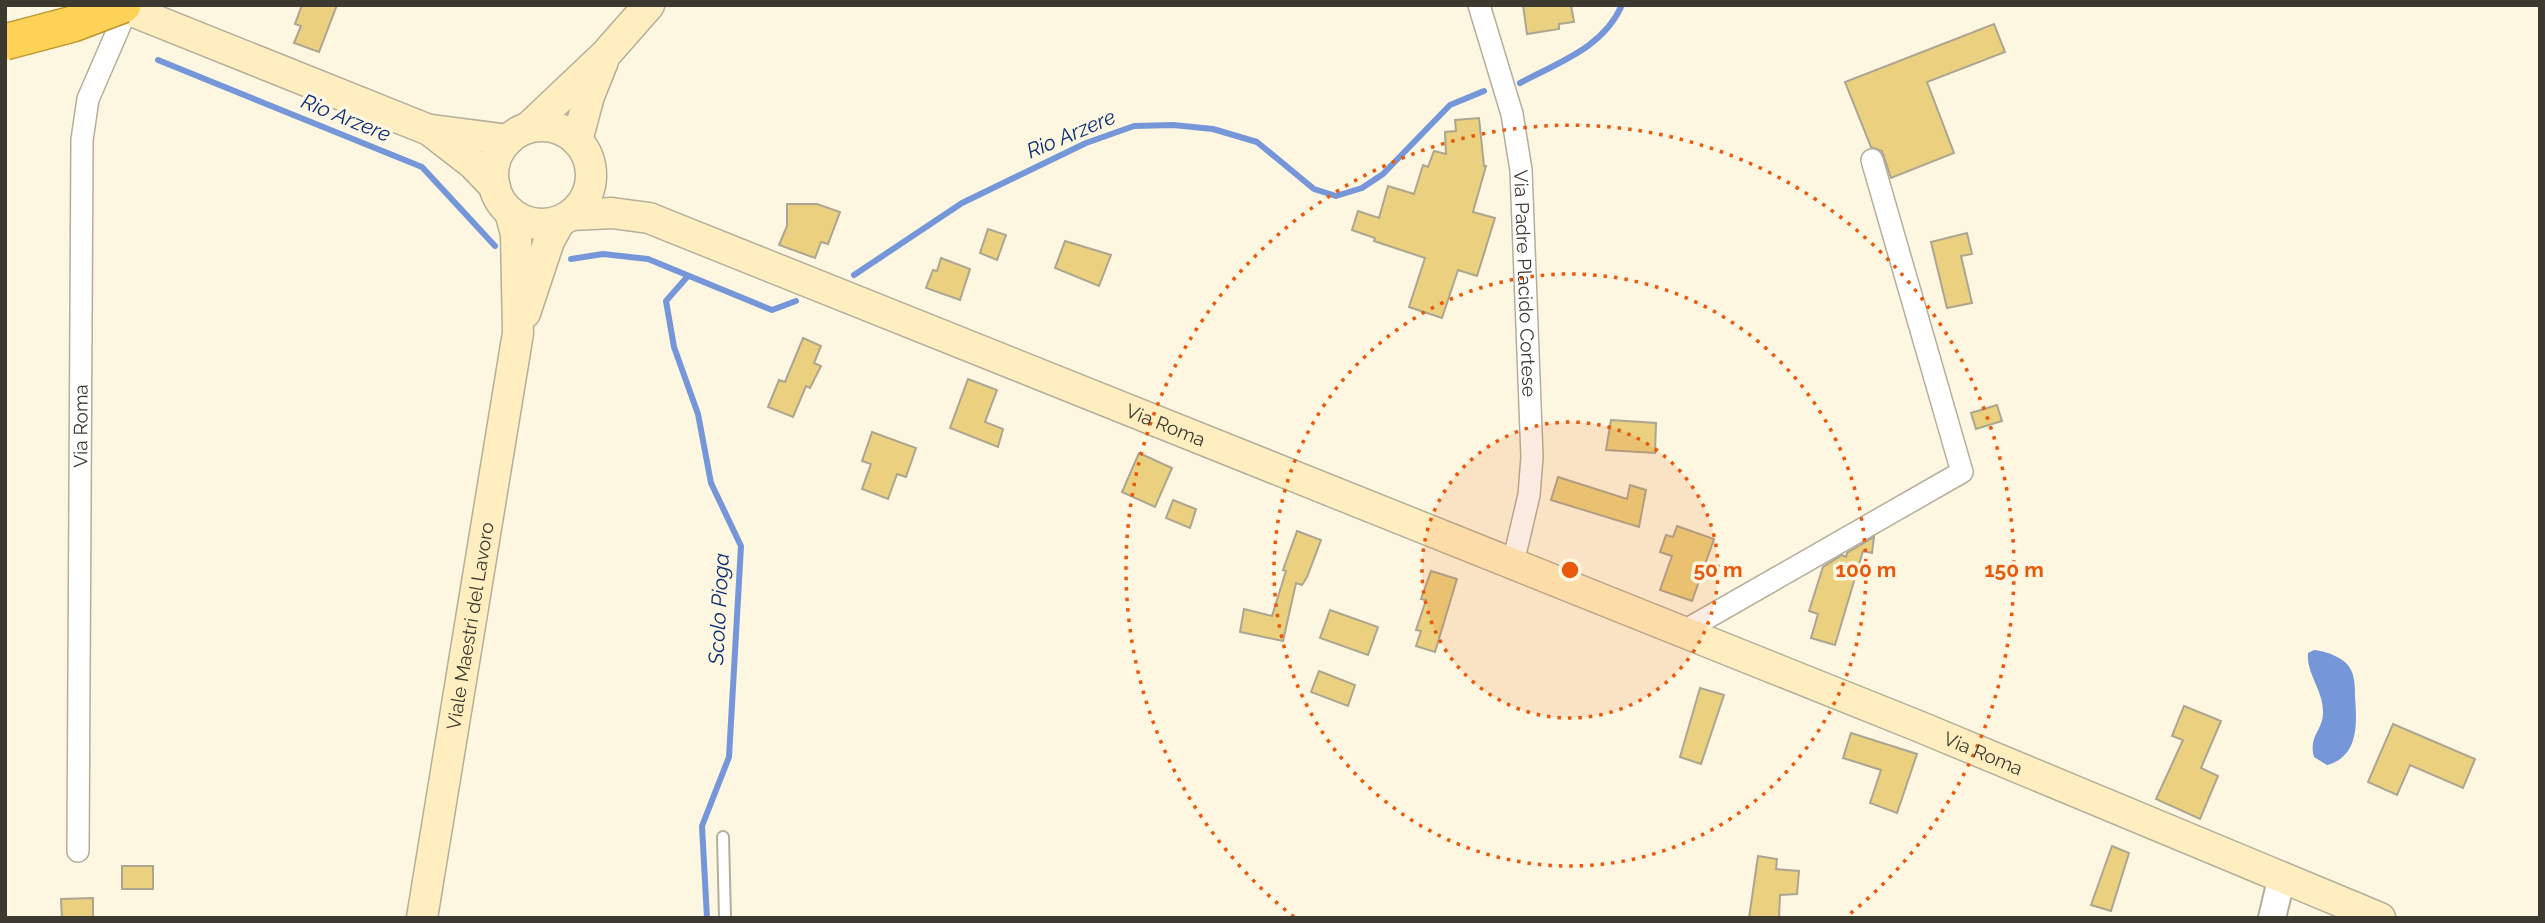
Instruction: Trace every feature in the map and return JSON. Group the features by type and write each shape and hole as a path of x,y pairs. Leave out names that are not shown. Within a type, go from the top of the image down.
{"highway":[{"path":"5,42 73,24 122,7"}],"main road":[{"path":"502,199 495,161 518,134 606,54 649,5"},
{"path":"122,7 429,130 473,164 502,199 525,221 542,224 565,218 583,202 590,187 589,159 577,141 555,128 518,134 429,130"},
{"path":"577,141 589,96 606,54"},
{"name":"Via Roma","path":"591,170 649,218"},
{"name":"Viale Maestri del Lavoro","path":"422,918 517,333 516,234 502,199"},
{"name":"Via Roma","path":"565,218 612,213 649,218 1684,631 2380,918"},
{"name":"Viale Maestri del Lavoro","path":"517,333 549,241 565,218"}],"street":[{"name":"Via Padre Placido Cortese","path":"1479,5 1512,114 1521,170 1532,457 1529,495 1513,563"},
{"name":"Via Roma","path":"78,851 82,140 88,99 122,7"},
{"path":"1684,631 1962,472 1872,160"},
{"path":"2272,918 2282,876"}],"lane":[{"path":"723,837 725,918"}],"water":[{"path":"2314,650 2345,662 2351,670 2354,683 2354,738 2345,755 2327,765 2314,757 2313,749 2314,738 2323,718 2322,703 2308,660 2308,653"}],"building":[{"path":"302,5 337,5 319,52 294,43 301,26 295,24"},
{"path":"1523,5 1571,5 1574,22 1559,24 1559,29 1527,34"},
{"path":"1994,24 2005,52 1927,82 1954,153 1891,178 1882,151 1871,147 1845,82"},
{"path":"1479,118 1486,166 1473,212 1495,218 1477,276 1458,270 1442,318 1409,307 1425,258 1374,241 1375,238 1352,230 1358,211 1379,218 1388,186 1414,194 1423,165 1428,167 1434,151 1446,154 1445,132 1456,131 1455,120"},
{"path":"787,204 817,204 840,212 828,244 821,242 815,258 779,245 787,226"},
{"path":"988,229 1006,235 997,260 980,253"},
{"path":"1967,233 1972,254 1961,256 1972,303 1947,308 1931,242"},
{"path":"1065,241 1111,255 1099,286 1055,268"},
{"path":"941,258 970,269 960,300 926,288 933,270 937,271"},
{"path":"803,338 821,346 814,363 821,366 810,388 806,386 793,417 768,407 779,380 785,382"},
{"path":"968,379 997,390 985,422 1003,429 998,447 950,428"},
{"path":"1997,405 2002,421 1976,429 1971,413"},
{"path":"1611,420 1656,423 1655,453 1606,450"},
{"path":"872,432 916,448 906,477 897,474 888,499 862,489 871,464 862,461"},
{"path":"1139,453 1172,468 1155,507 1122,492"},
{"path":"1558,477 1627,499 1630,485 1646,490 1639,527 1551,500"},
{"path":"1173,500 1196,509 1190,528 1166,518"},
{"path":"1677,526 1714,539 1692,601 1660,590 1672,556 1660,552 1666,535 1673,537"},
{"path":"1297,531 1321,540 1307,577 1302,585 1296,583 1283,641 1240,632 1244,609 1272,616 1286,571 1283,570"},
{"path":"1874,537 1872,553 1863,551 1835,645 1811,638 1818,614 1809,611 1823,567 1842,555 1846,557 1847,553"},
{"path":"1431,571 1457,579 1435,652 1416,646 1421,631 1416,630 1426,600 1421,599"},
{"path":"1330,610 1378,627 1368,655 1320,638"},
{"path":"1319,671 1355,685 1348,706 1311,692"},
{"path":"1700,688 1724,695 1701,764 1680,757"},
{"path":"2184,706 2221,721 2201,768 2218,776 2200,819 2156,799 2183,740 2172,736"},
{"path":"2393,724 2475,759 2463,788 2410,765 2397,795 2368,782"},
{"path":"1851,733 1917,754 1897,813 1870,803 1881,770 1843,758"},
{"path":"2112,846 2129,853 2111,911 2091,905"},
{"path":"1758,856 1777,859 1776,869 1799,871 1797,894 1780,895 1779,918 1749,918"},
{"path":"122,866 153,866 153,889 122,889"},
{"path":"93,898 93,918 62,918 61,899"}],"waterway":[{"name":"Rio Arzere","path":"1520,83 1592,43 1614,20 1622,5"},
{"name":"Rio Arzere","path":"158,60 422,167 495,246"},
{"name":"Rio Arzere","path":"854,275 962,203 1086,143 1134,126 1173,125 1213,129 1257,142 1314,189 1336,196 1362,188 1383,174 1450,105 1484,91"},
{"name":"Scolo Pioga","path":"571,259 603,254 648,259 772,310 796,301"},
{"name":"Scolo Pioga","path":"688,276 666,301 674,347 698,414 711,483 741,546 729,757 702,826 707,918"}]}
